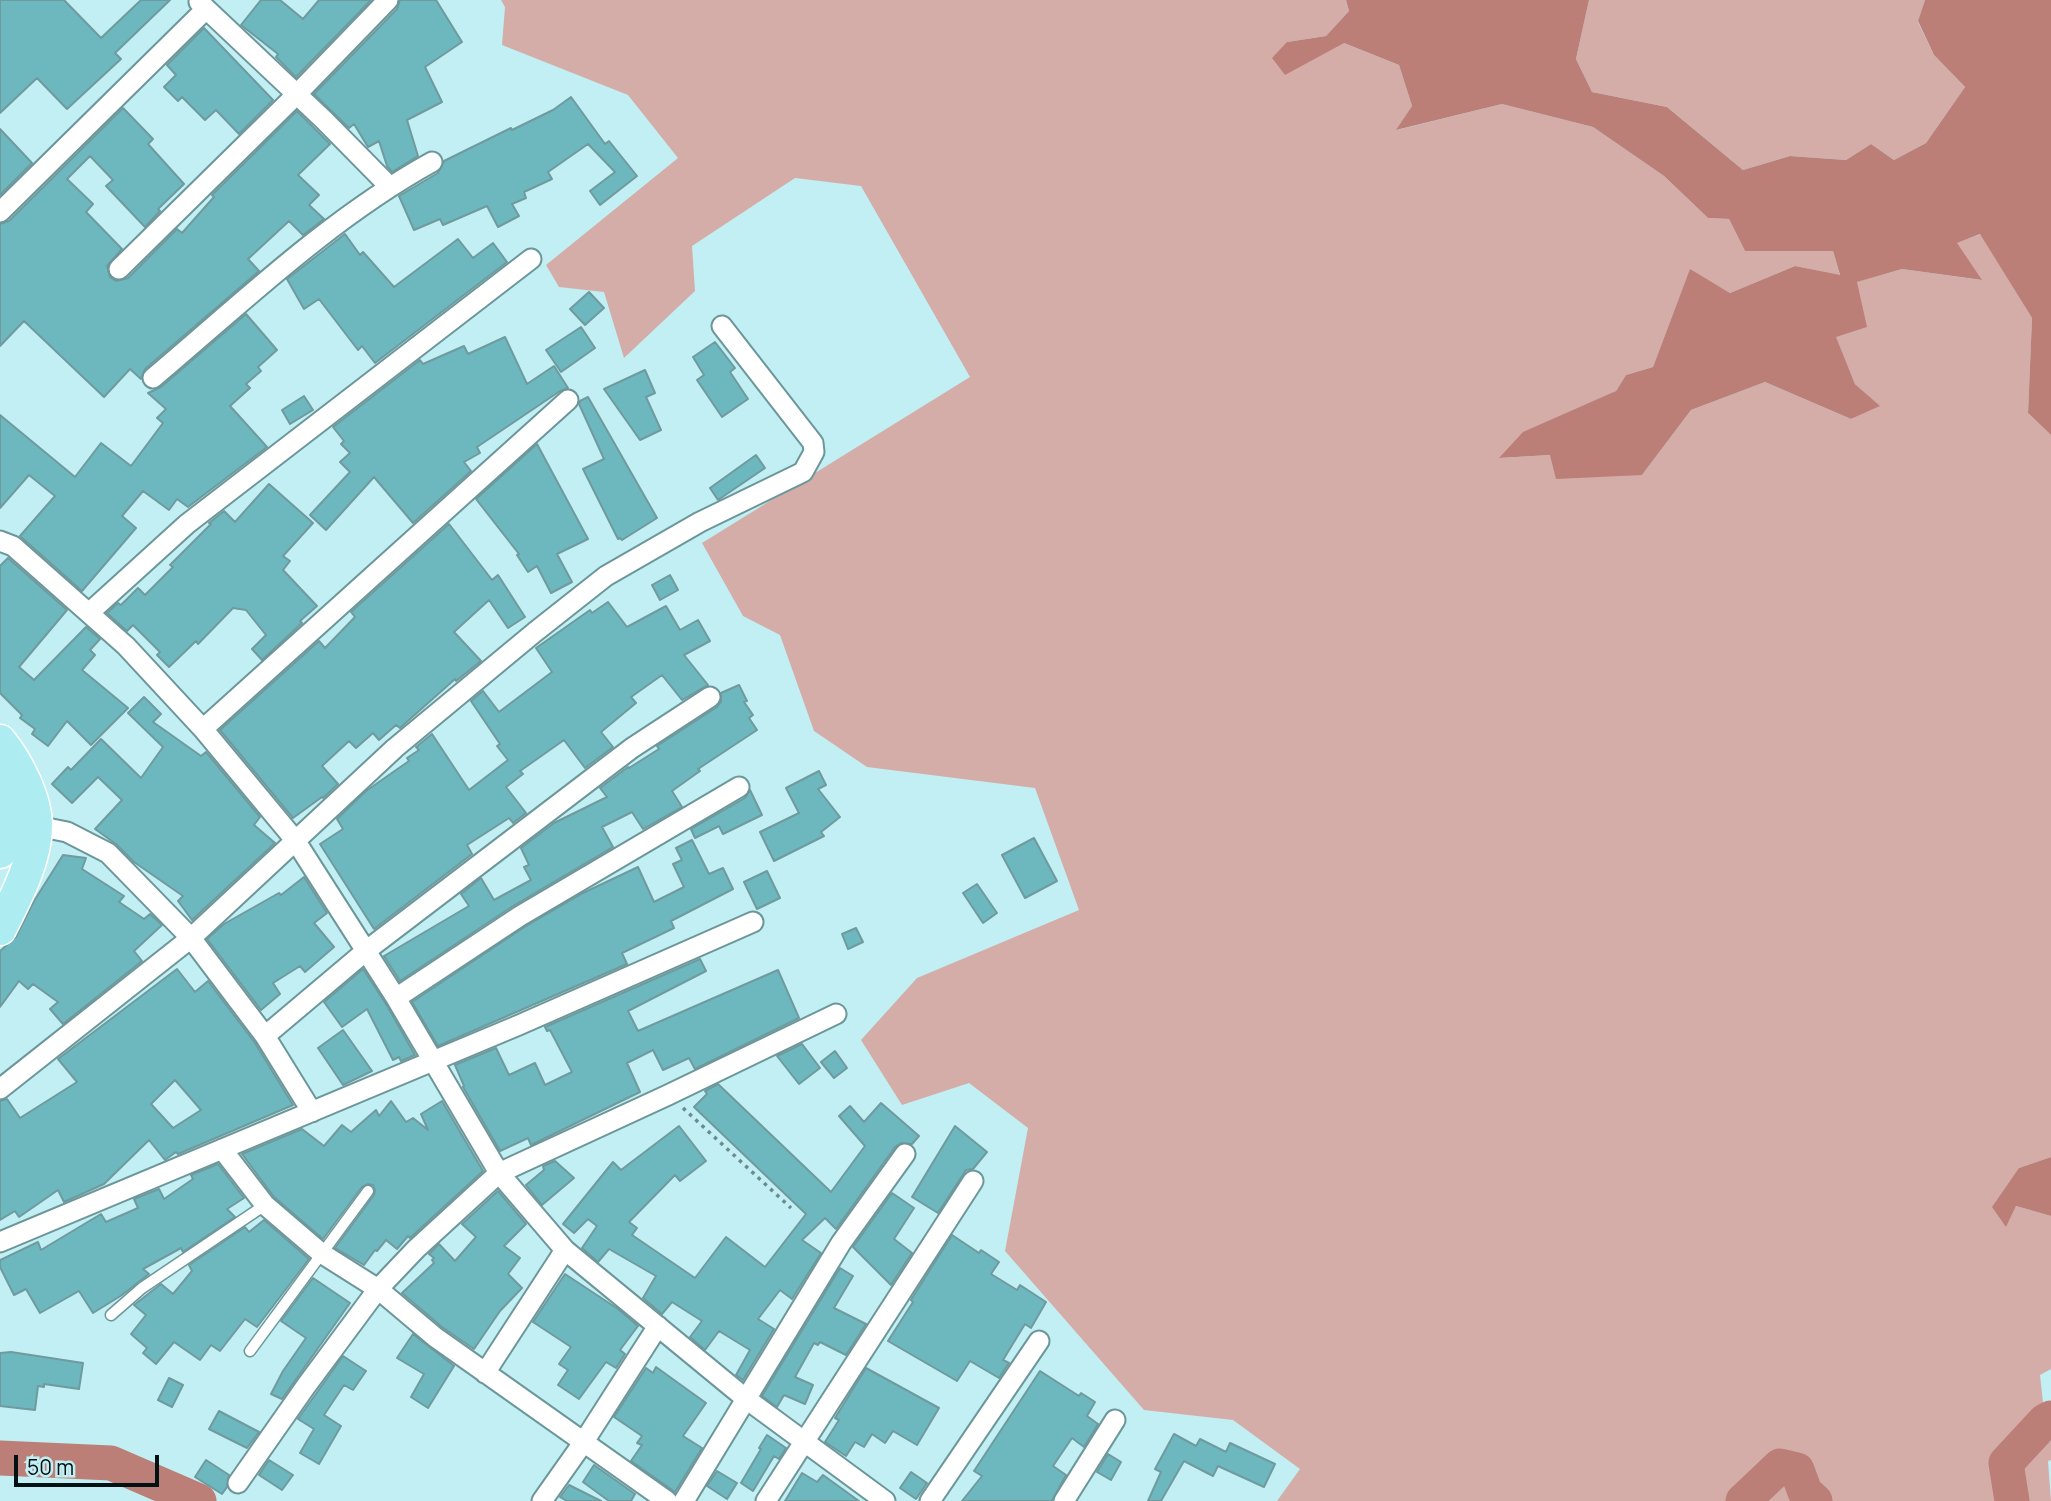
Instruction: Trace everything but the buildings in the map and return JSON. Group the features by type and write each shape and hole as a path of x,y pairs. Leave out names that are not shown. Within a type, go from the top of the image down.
{"main road":[{"path":"0,741 28,788 21,823 0,852"},
{"path":"0,785 21,823 29,860 20,888 0,929"}],"street":[{"path":"118,269 296,95 388,0"},
{"path":"0,212 201,5 324,120 389,186"},
{"path":"153,379 341,221 389,186 432,162"},
{"path":"90,612 187,524 531,259"},
{"path":"0,1089 191,939 395,748 606,576 700,522 803,472 814,452 813,443 722,326"},
{"path":"203,729 568,400"},
{"path":"0,541 13,546 126,646 203,729 295,840 367,950 499,1173 565,1251 745,1398 885,1501"},
{"path":"265,1036 367,950 632,748 710,697"},
{"path":"396,998 520,916 739,787"},
{"path":"21,823 67,832 108,853 191,939 265,1036 312,1112"},
{"path":"0,1242 434,1061 753,922"},
{"path":"239,1483 378,1289 416,1249 499,1173 836,1014"},
{"path":"222,1149 265,1205 321,1252 378,1289 435,1337 667,1501"},
{"path":"684,1501 841,1243 905,1154"},
{"path":"766,1501 973,1181"},
{"path":"485,1373 565,1251"},
{"path":"542,1501 583,1443 658,1326"},
{"path":"930,1501 1039,1341"},
{"path":"1064,1501 1115,1420"}],"lane":[{"path":"250,1351 368,1191"},
{"path":"111,1315 142,1288 265,1205"}],"path":[{"path":"668,1095 791,1208"}],"shaded area":[{"path":"501,0 1346,0 1349,11 1326,36 1287,42 1344,43 1399,65 1412,106 1397,130 1502,104 1593,127 1664,176 1708,218 1729,219 1745,251 1833,251 1840,276 1795,266 1730,293 1690,270 1653,367 1626,375 1616,391 1500,458 1551,455 1642,475 1691,410 1765,382 1851,419 1879,406 1855,384 1835,336 1856,282 1902,269 1981,280 1956,243 1981,234 2032,318 2028,413 2051,435 2051,1157 2019,1168 2006,1226 2016,1206 2051,1216 2051,1369 2040,1375 2045,1421 2051,1421 2051,1460 2048,1461 2051,1501 1277,1501 1300,1469 1233,1420 1144,1410 1005,1251 1028,1128 969,1083 902,1105 861,1040 917,978 1079,910 1035,788 867,767 814,731 780,635 743,616 702,543 970,377 861,186 795,178 692,246 695,291 624,358 604,292 559,287 546,265 678,158 628,95 502,45 505,7"},
{"path":"1346,0 1589,0 1576,59 1592,92 1667,107 1743,170 1790,156 1846,160 1871,144 1894,160 1926,143 1965,87 1934,55 1918,21 1925,0 2051,0 2051,435 2028,413 2032,318 1980,234 1957,243 1982,280 1902,269 1857,282 1867,327 1836,337 1855,384 1880,406 1851,419 1765,382 1691,410 1642,475 1556,479 1550,455 1499,458 1523,432 1616,391 1626,375 1653,367 1690,269 1730,293 1795,266 1840,275 1833,251 1745,251 1729,219 1708,218 1664,176 1593,127 1502,104 1396,130 1412,106 1399,65 1344,43 1285,75 1272,58 1287,42 1326,36 1349,11"},
{"path":"1589,0 1925,0 1918,22 1934,55 1965,87 1926,143 1894,160 1871,144 1846,160 1790,156 1743,170 1667,107 1592,92 1576,59"},
{"path":"2051,1157 2051,1216 2016,1206 2006,1227 1992,1207 2019,1168"}],"waterway":[{"path":"2012,1501 2006,1463 2045,1421 2051,1418"},
{"path":"0,1458 111,1463 199,1501"},
{"path":"1743,1501 1780,1466 1797,1470 1805,1492 1815,1501"}]}
